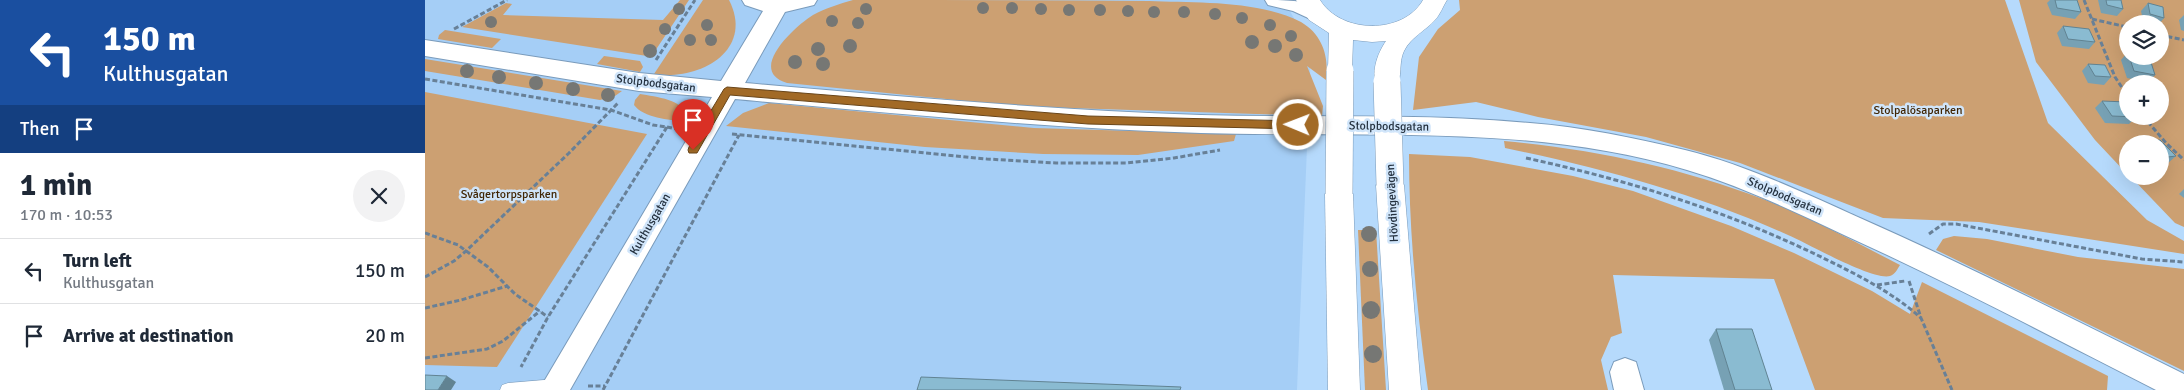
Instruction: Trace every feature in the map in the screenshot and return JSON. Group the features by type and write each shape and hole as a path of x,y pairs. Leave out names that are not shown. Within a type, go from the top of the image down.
{"street":[{"name":"Kulthusgatan","path":"555,388 727,91 765,3 806,0"},
{"path":"1276,0 1313,7"},
{"name":"Hövdingevägen","path":"1405,390 1390,185 1388,62 1394,46 1414,24 1427,14 1435,0"},
{"name":"Hövdingevägen","path":"1313,7 1341,28 1359,33 1379,34 1398,31 1414,24"},
{"path":"1341,28 1339,194 1344,390"},
{"name":"Stolpbodsgatan","path":"425,48 639,82 727,91 1088,120 1447,127 1531,132 1609,142 1690,161 1776,192 1918,256 2184,389"}],"lane":[{"path":"508,390 555,388"}],"path":[{"path":"454,29 507,0"},
{"path":"655,61 695,0"},
{"path":"2084,0 2119,83"},
{"path":"2091,19 2119,25"},
{"path":"2169,36 2184,40"},
{"path":"425,79 611,110 653,125 703,133 987,159 1056,163 1126,163 1174,158 1225,149"},
{"path":"425,276 454,261 466,251 569,153 611,110"},
{"path":"2151,125 2184,160"},
{"path":"508,390 548,318 667,127"},
{"path":"603,390 739,135"},
{"path":"1517,156 1623,180 1725,214 1789,241 1876,285 1910,308 1921,318"},
{"path":"425,233 458,245 488,267 507,286 548,318"},
{"path":"1876,285 1908,280"},
{"path":"425,308 461,300 507,286"},
{"path":"425,358 487,349 503,341 539,311"}],"shaded area":[{"path":"425,0 1284,0 1311,50 1297,390 425,390"}],"green space":[{"path":"680,0 689,0 655,51 647,56 462,27 506,3 512,4 503,15 663,20"},
{"path":"703,0 729,0 735,18 735,34 729,48 718,59 688,73 654,74"},
{"path":"853,0 1149,1 1226,4 1266,10 1284,15 1309,27 1323,47 1327,71 1326,80 1307,66 1323,106 1322,116 996,104 787,83 776,77 771,69 772,59 786,38 813,15"},
{"name":"Stolpalösaparken","path":"1459,0 2005,0 2048,123 2147,220 2184,241 2184,254 1979,222 1883,218 1740,163 1646,137 1538,117 1476,102 1413,110 1419,57 1438,29 1460,10"},
{"path":"2019,0 2184,0 2184,227 2175,223 2139,185 2169,185 2169,135 2119,135 2119,166 2095,140 2036,62"},
{"path":"445,30 501,39 492,48 438,39 439,35"},
{"path":"604,56 640,61 643,67 640,72 597,64"},
{"path":"425,59 622,91 615,96 600,100 425,71"},
{"name":"Svågertorpsparken","path":"425,92 647,134 497,367 425,365"},
{"path":"640,94 675,103 681,107 688,118 684,121 671,120 657,118 644,113 634,105 635,100"},
{"path":"769,103 1034,128 1236,134 1234,141 1138,155 1043,154 925,147 726,126 743,113"},
{"path":"1504,141 1603,154 1667,169 1731,188 1781,206 1900,265 1895,273 1890,276 1870,273 1754,220 1719,207 1649,184 1577,164 1505,148"},
{"path":"1409,154 1470,157 1573,176 1633,191 1731,226 1794,253 1872,291 1910,314 1922,282 2108,376 2107,390 1815,390 1774,279 1613,275 1622,333 1611,337 1601,360 1608,390 1428,390 1414,272"},
{"path":"1358,230 1376,230 1386,390 1365,390"},
{"path":"1954,236 1987,239 2078,257 2184,269 2184,371 1936,250 1943,239"}],"building":[{"path":"2055,0 2077,0 2081,12 2057,8"},
{"path":"2106,0 2121,0 2123,9 2107,5"},
{"path":"2148,3 2163,7 2164,15 2150,14"},
{"path":"2063,26 2089,29 2095,42 2068,39"},
{"path":"2088,64 2105,65 2111,77 2095,76"},
{"path":"2132,65 2152,65 2155,75 2134,71"},
{"path":"2102,101 2119,102 2119,116 2112,116"},
{"path":"2169,149 2176,156 2169,157"},
{"path":"1716,329 1752,329 1772,390 1735,390"},
{"path":"425,375 447,376 438,390 425,390"},
{"path":"921,377 1181,387 1180,390 917,390"}],"route":[{"path":"693,150 727,91 1088,120 1298,125"}]}
